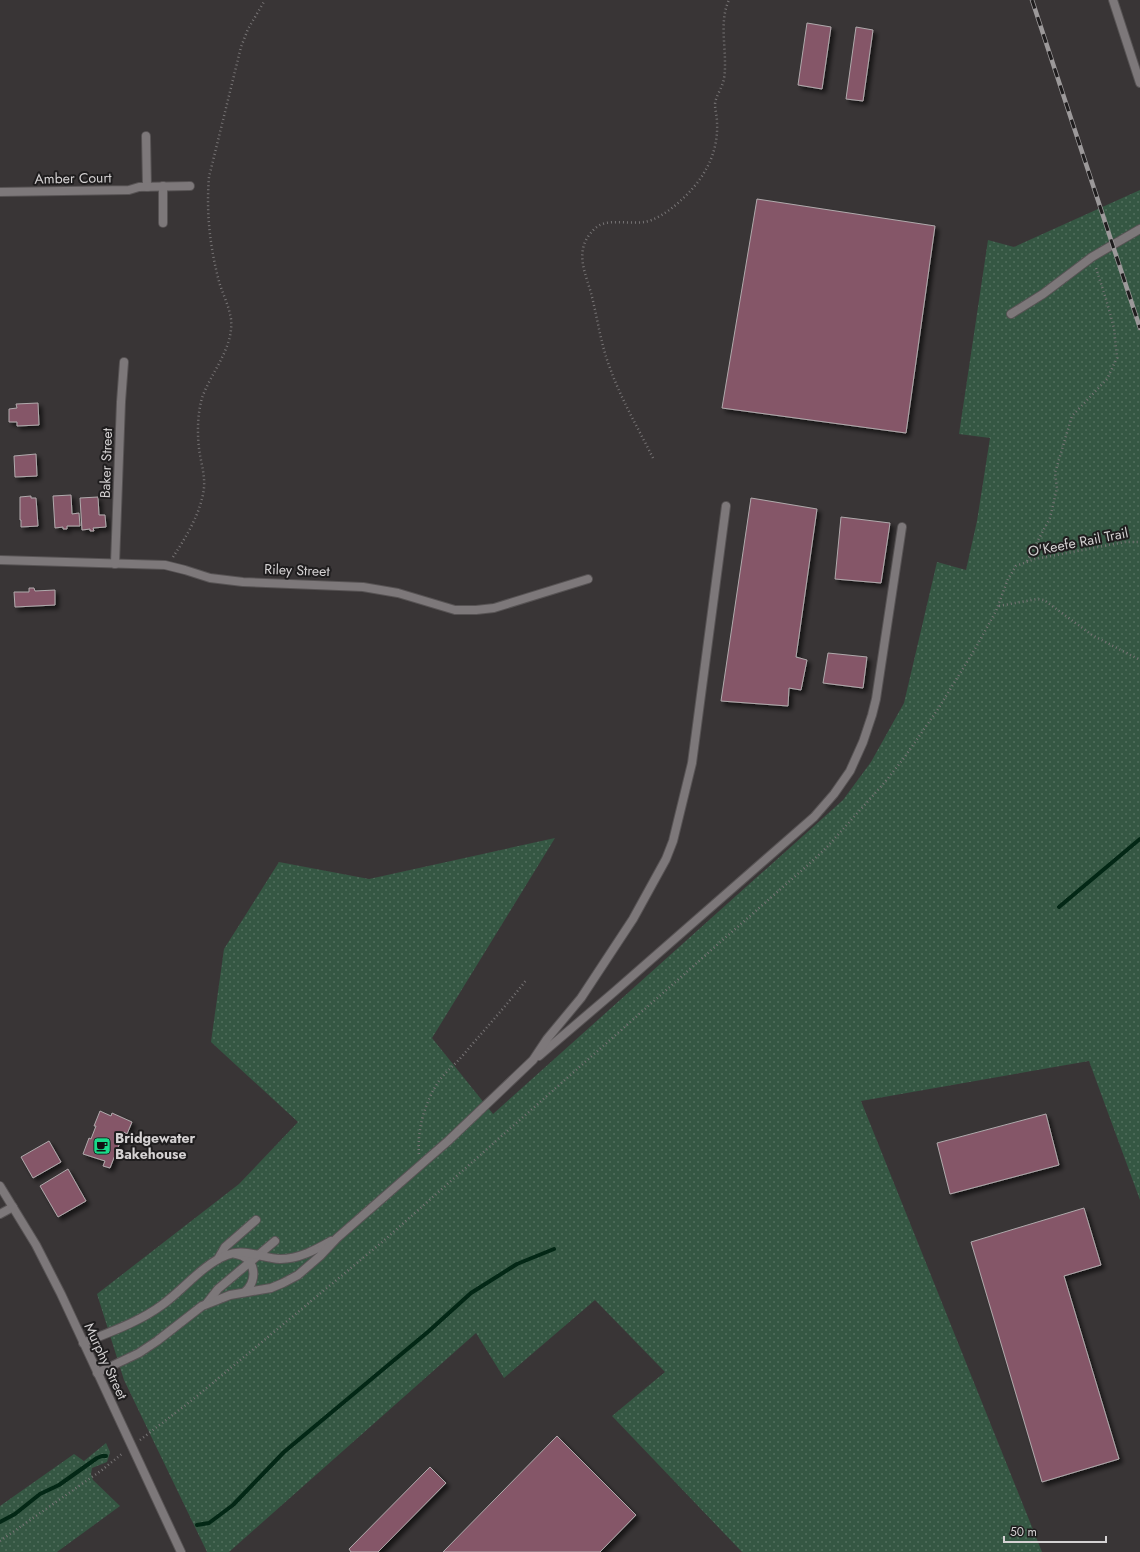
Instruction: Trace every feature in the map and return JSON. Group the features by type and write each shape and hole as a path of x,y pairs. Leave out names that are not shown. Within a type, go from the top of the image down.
{"street":[{"path":"1113,0 1140,83"},
{"path":"146,136 147,187"},
{"path":"163,186 163,223"},
{"name":"Amber Court","path":"0,192 129,190 147,187 190,186"},
{"path":"1011,314 1042,294 1092,257 1140,229"},
{"name":"Baker Street","path":"115,564 121,402 124,362"},
{"path":"533,1060 547,1039 581,998 632,919 666,859 673,840 692,763 726,506"},
{"path":"97,1373 139,1353 206,1304 230,1295 271,1288 293,1278 316,1260 337,1238 419,1166 533,1060 614,992 814,817 842,783 863,742 876,699 902,527"},
{"name":"Riley Street","path":"0,560 165,565 210,578 243,582 362,587 398,594 455,610 494,608 588,579"},
{"name":"Murphy Street","path":"0,1186 36,1245 61,1294 181,1552"},
{"path":"0,1214 13,1207"},
{"path":"218,1259 225,1247 256,1220"},
{"path":"83,1343 124,1326 156,1309 218,1259 231,1254 243,1252 275,1258 291,1258 308,1253 337,1238"},
{"path":"206,1304 214,1294 275,1241"},
{"path":"231,1254 241,1255 250,1262 254,1270 254,1278 245,1292"}],"path":[{"path":"165,565 172,558 187,535 204,489 204,476 200,454 199,414 202,398 226,349 230,335 231,320 220,285 210,241 208,195 209,177 241,47 248,29 265,0"},
{"path":"653,458 620,394 610,367 602,344 591,293 584,270 582,254 588,236 600,225 610,222 645,222 661,216 698,183 705,172 715,147 717,133 715,104 724,78 724,18 729,0"},
{"path":"1027,561 1050,518 1057,488 1055,473 1072,416 1107,378 1116,358 1114,328 1092,257"},
{"name":"O'Keefe Rail Trail","path":"0,1541 102,1470 191,1400 381,1243 808,865 848,825 904,758 938,709 987,628 1014,569 1027,561 1125,542 1140,542"},
{"path":"998,606 1037,599 1044,600 1092,635 1140,660"},
{"path":"419,1166 419,1132 431,1095 439,1081 462,1058 527,979"}],"green space":[{"path":"1140,190 1140,1200 1089,1061 861,1101 1042,1552 742,1552 612,1416 665,1372 595,1300 504,1378 476,1333 229,1552 207,1552 124,1380 97,1294 239,1184 298,1122 211,1042 224,949 279,862 369,879 555,838 432,1038 493,1114 843,800 871,762 904,703 937,562 966,570 977,521 990,438 959,434 988,240 1014,247"},
{"path":"106,1443 110,1452 107,1462 92,1468 91,1474 93,1480 120,1506 57,1552 0,1552 0,1506 74,1454 84,1461"}],"building":[{"path":"807,23 831,27 822,89 798,85"},
{"path":"856,27 873,30 863,101 846,99"},
{"path":"757,199 935,226 906,433 722,408"},
{"path":"38,403 39,425 17,426 17,422 9,422 9,409 17,408 16,404"},
{"path":"36,454 37,476 15,477 14,456"},
{"path":"71,495 72,514 79,513 80,526 67,526 67,529 63,529 63,527 55,528 53,496"},
{"path":"31,496 31,498 36,498 38,526 21,527 20,497"},
{"path":"98,497 99,515 105,515 106,527 93,528 94,531 90,531 90,529 82,530 80,498"},
{"path":"751,498 817,509 796,657 807,660 801,690 789,688 788,706 721,701"},
{"path":"841,517 890,523 881,583 835,579"},
{"path":"29,588 34,588 35,591 55,590 55,605 15,607 14,592 29,592"},
{"path":"828,653 867,657 863,688 823,683"},
{"name":"Bridgewater Bakehouse","path":"100,1111 111,1116 112,1113 132,1122 127,1134 124,1132 110,1168 103,1166 105,1161 83,1154 89,1138 91,1139"},
{"path":"1046,1114 1059,1165 950,1194 937,1143"},
{"path":"49,1141 61,1162 33,1178 21,1157"},
{"path":"68,1169 86,1201 58,1217 40,1186"},
{"path":"1084,1208 1101,1265 1064,1276 1119,1459 1042,1482 971,1242"},
{"path":"557,1436 636,1515 600,1552 443,1552"},
{"path":"430,1467 446,1483 378,1552 351,1552 349,1549"}],"waterway":[{"path":"1059,907 1140,839"},
{"path":"197,1525 209,1523 233,1505 284,1452 429,1331 471,1293 517,1264 554,1249"},
{"path":"0,1522 15,1514 40,1494 59,1485 97,1458 106,1456"}],"railway":[{"path":"1032,0 1140,328"}],"place":[{"name":"Bridgewater Bakehouse","path":"102,1146"}]}
